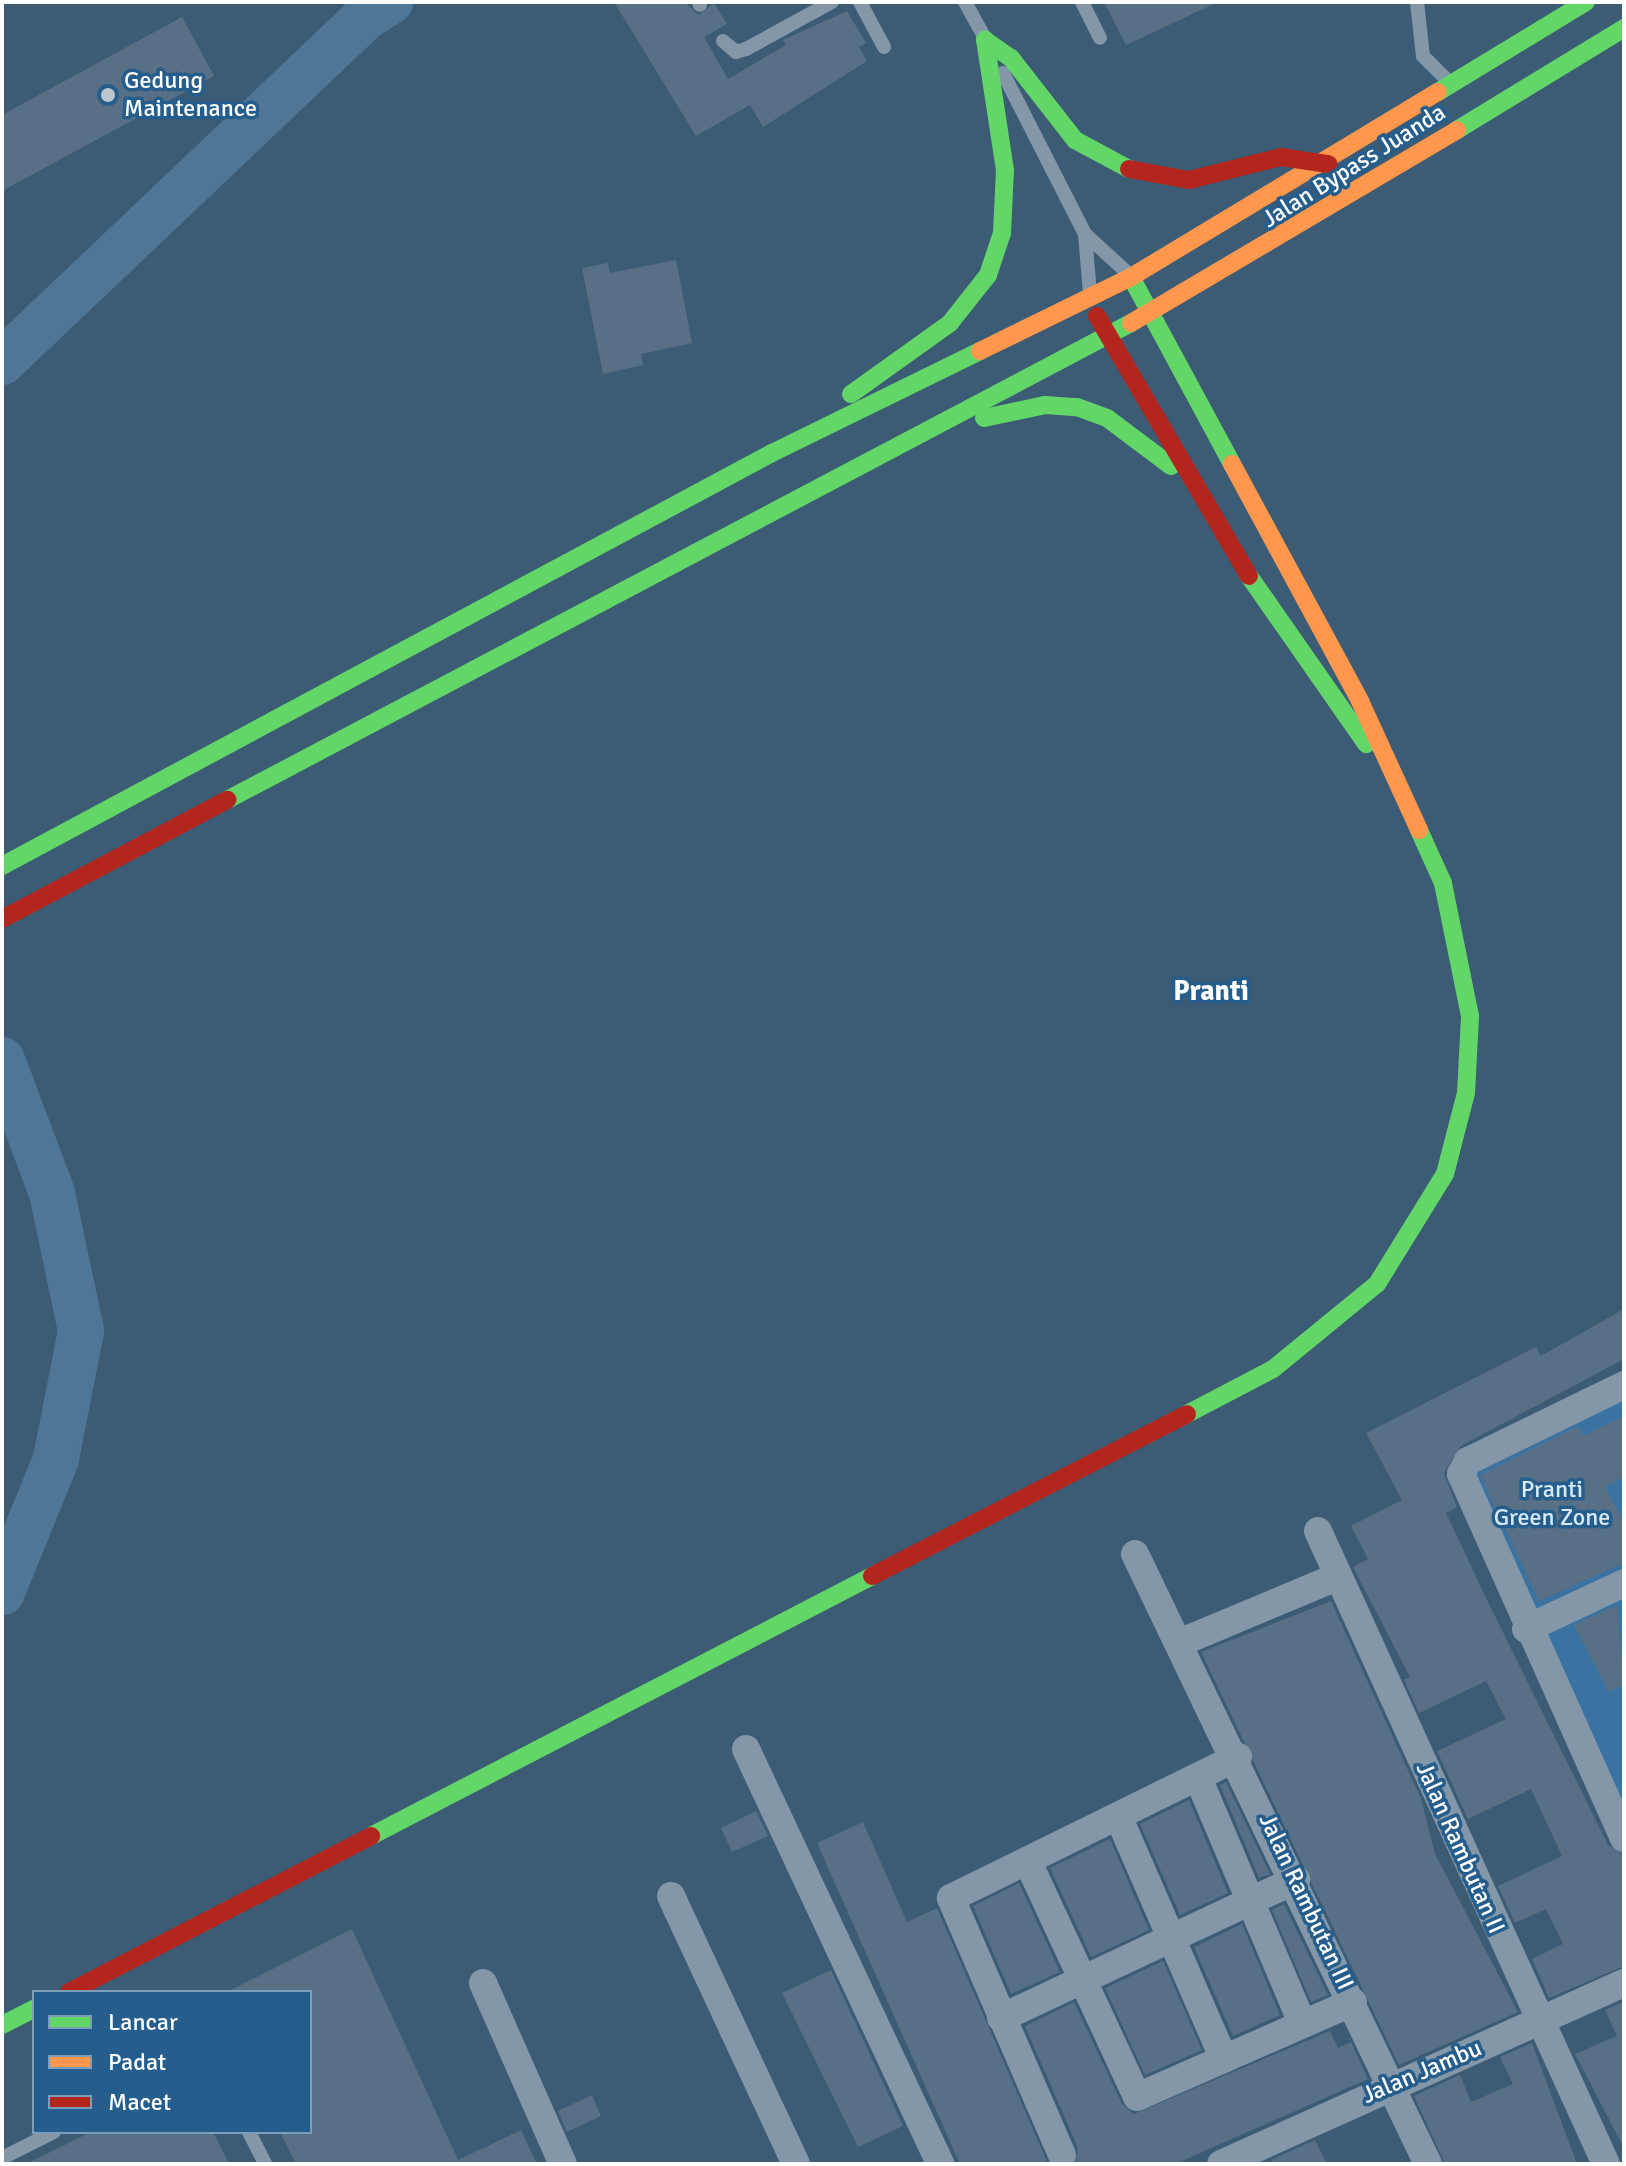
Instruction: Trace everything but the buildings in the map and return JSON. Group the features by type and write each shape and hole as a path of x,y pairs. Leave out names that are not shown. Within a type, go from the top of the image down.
{"main road":[{"name":"Jalan Bypass Juanda","path":"772,453 1131,277 1328,164 1586,2"},
{"name":"Jalan Bypass Juanda","path":"911,442 1156,311 1624,28"},
{"path":"985,40 1011,58 1075,140 1115,166 1189,180 1281,157 1328,164"},
{"path":"2,866 772,453 950,323 988,275 1002,233 1005,170 984,70 985,40"},
{"path":"73,1990 1170,1427 1328,1331 1377,1284 1417,1228 1445,1174 1466,1093 1470,1016 1443,883 1392,770 1156,311 1131,277"},
{"path":"1091,298 1105,339 1188,481 1340,716 1392,770"},
{"path":"2,919 911,442 1014,410 1077,407 1107,418 1188,481"},
{"path":"2,2025 32,2010"}],"street":[{"path":"1624,1385 1468,1461 1461,1478 1526,1629 1613,1789 1624,1838"},
{"name":"Jalan Rambutan II","path":"1318,1531 1606,2164"},
{"name":"Jalan Rambutan III","path":"1135,1554 1238,1757 1428,2164"},
{"path":"1179,1643 1337,1577"},
{"path":"1526,1629 1624,1583"},
{"path":"746,1749 940,2164"},
{"path":"1062,2155 950,1903 1199,1780 1238,1757"},
{"path":"1199,1780 1302,2023"},
{"path":"1119,1818 1224,2059"},
{"path":"1028,1862 1080,1980 1137,2097 1353,2002"},
{"path":"1001,2018 1296,1880"},
{"path":"671,1896 796,2164"},
{"path":"483,1983 563,2164"},
{"name":"Jalan Jambu","path":"1221,2164 1258,2156 1391,2083 1540,2023 1624,1983"}],"lane":[{"path":"723,41 736,52 746,49 832,2"},
{"path":"860,2 884,47"},
{"path":"965,2 1085,234 1131,277"},
{"path":"1082,2 1100,38"},
{"path":"1417,2 1423,56 1451,84"},
{"path":"1085,234 1091,298"},
{"path":"2,2158 50,2134"},
{"path":"250,2134 265,2164"}],"green space":[{"name":"Pranti Green Zone","path":"1624,1386 1624,1836 1462,1473"}],"waterway":[{"path":"2,362 364,18 390,2"},
{"path":"2,1060 52,1193 81,1331 56,1459 2,1592"}],"traffic: fast":[{"path":"1438,92 1586,2"},
{"path":"1457,130 1624,28"},
{"path":"851,394 950,323 988,275 1002,233 1005,170 985,40 1011,58 1075,140 1129,169"},
{"path":"1131,277 1232,464"},
{"path":"227,800 1131,323"},
{"path":"2,866 772,453 980,351"},
{"path":"984,418 1045,405 1077,407 1107,418 1171,466"},
{"path":"1249,576 1366,744"},
{"path":"1187,1414 1273,1369 1377,1284 1445,1174 1466,1093 1470,1016 1443,883 1419,830"},
{"path":"371,1836 872,1576"},
{"path":"2,2025 32,2010"}],"traffic: slow":[{"path":"980,351 1131,277 1438,92"},
{"path":"1131,323 1457,130"},
{"path":"1232,464 1360,701 1419,830"}],"traffic: jam":[{"path":"1129,169 1189,180 1281,157 1328,164"},
{"path":"1097,316 1249,576"},
{"path":"2,919 227,800"},
{"path":"872,1576 1187,1414"},
{"path":"73,1990 371,1836"}],"place":[{"name":"Gedung Maintenance","path":"108,95"}],"district":[{"name":"Pranti","path":"1211,991"}]}
